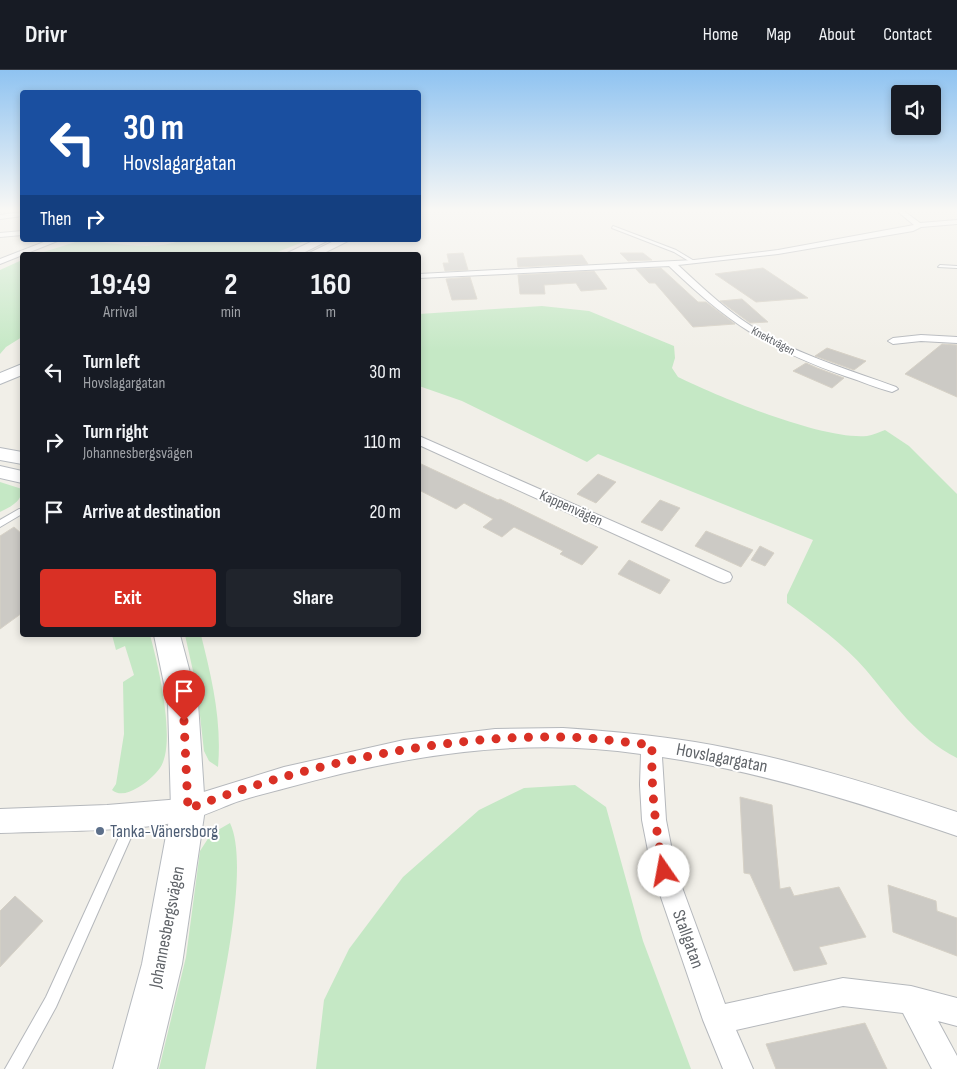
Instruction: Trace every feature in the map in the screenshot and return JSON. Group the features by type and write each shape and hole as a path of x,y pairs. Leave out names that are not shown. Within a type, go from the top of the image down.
{"street":[{"path":"421,276 672,264 727,258"},
{"name":"Knektvägen","path":"672,264 732,316 764,338 793,352 892,389"},
{"path":"893,341 920,338 957,340"},
{"path":"0,379 20,370"},
{"path":"0,393 20,384"},
{"name":"Kappenvägen","path":"421,441 724,577"},
{"path":"0,454 20,458"},
{"path":"0,472 20,477"},
{"name":"Johannesbergsvägen","path":"135,1069 162,964 188,809 183,703 167,637"},
{"name":"Hovslagargatan","path":"0,821 100,818 188,809 252,787 341,763 428,746 488,738 563,736 652,745 734,758 803,775 957,824"},
{"name":"Stallgatan","path":"652,745 651,785 654,820 664,871 717,1020 738,1069"},
{"path":"717,1020 843,992 911,1000 957,1012"},
{"path":"911,1000 948,1069"}],"lane":[{"path":"687,258 694,262"},
{"path":"940,266 957,266"},
{"path":"0,524 20,513"},
{"path":"13,1069 51,1002 136,814"}],"green space":[{"path":"20,261 20,338 6,347 0,354 0,270"},
{"path":"542,306 589,311 674,346 675,358 672,368 678,377 744,406 824,431 867,436 885,430 909,446 957,494 957,758 943,750 918,730 848,651 787,603 787,595 813,540 598,454 587,462 462,401 421,387 421,314"},
{"path":"0,482 20,488 18,501 0,512"},
{"path":"113,637 150,637 161,683 166,723 167,741 165,756 160,768 143,784 124,793 112,790 116,784 124,734 123,682 134,675 125,646 116,650"},
{"path":"185,637 201,637 217,717 219,733 218,767 209,761 204,751 197,689"},
{"path":"575,785 606,807 643,941 691,1069 316,1069 324,1000 349,949 403,877 479,810 524,788"},
{"path":"230,823 236,845 235,907 224,980 205,1069 159,1069 186,957 200,851 211,834"}],"building":[{"path":"448,258 464,258 468,270 445,271 443,263 449,263"},
{"path":"517,258 584,258 588,264 518,267"},
{"path":"625,258 649,258 652,260 628,261"},
{"path":"661,268 698,302 706,302 735,324 693,327 655,283 649,283 636,269"},
{"path":"763,268 808,298 756,302 715,274"},
{"path":"594,271 607,289 581,291 576,283 544,285 545,294 520,294 518,275"},
{"path":"470,277 477,299 452,300 446,279"},
{"path":"742,299 768,322 750,323 720,301"},
{"path":"942,344 957,345 957,397 905,374"},
{"path":"827,348 866,361 854,370 815,356"},
{"path":"806,363 844,378 832,388 793,371"},
{"path":"421,464 498,500 500,499 598,547 582,565 560,554 563,551 514,527 502,537 483,527 493,519 464,503 456,509 421,491"},
{"path":"598,474 616,482 596,503 577,494"},
{"path":"660,500 680,508 662,531 641,522"},
{"path":"14,527 20,532 20,614 0,629 0,536"},
{"path":"706,531 753,550 741,567 695,546"},
{"path":"760,546 774,553 765,566 751,560"},
{"path":"629,560 670,580 660,594 618,574"},
{"path":"740,797 772,805 780,889 790,887 794,896 839,887 866,937 819,947 827,964 794,971 750,874 744,873"},
{"path":"888,885 936,901 937,911 957,918 957,956 893,932"},
{"path":"15,896 43,921 0,967 0,911"},
{"path":"865,1023 887,1069 776,1069 766,1044"}],"place":[{"name":"Tanka-Vänersborg","path":"100,831"}],"route":[{"path":"184,721 188,809 234,792 341,763 428,746 488,738 563,736 652,745 651,785 654,820 664,871"}]}
